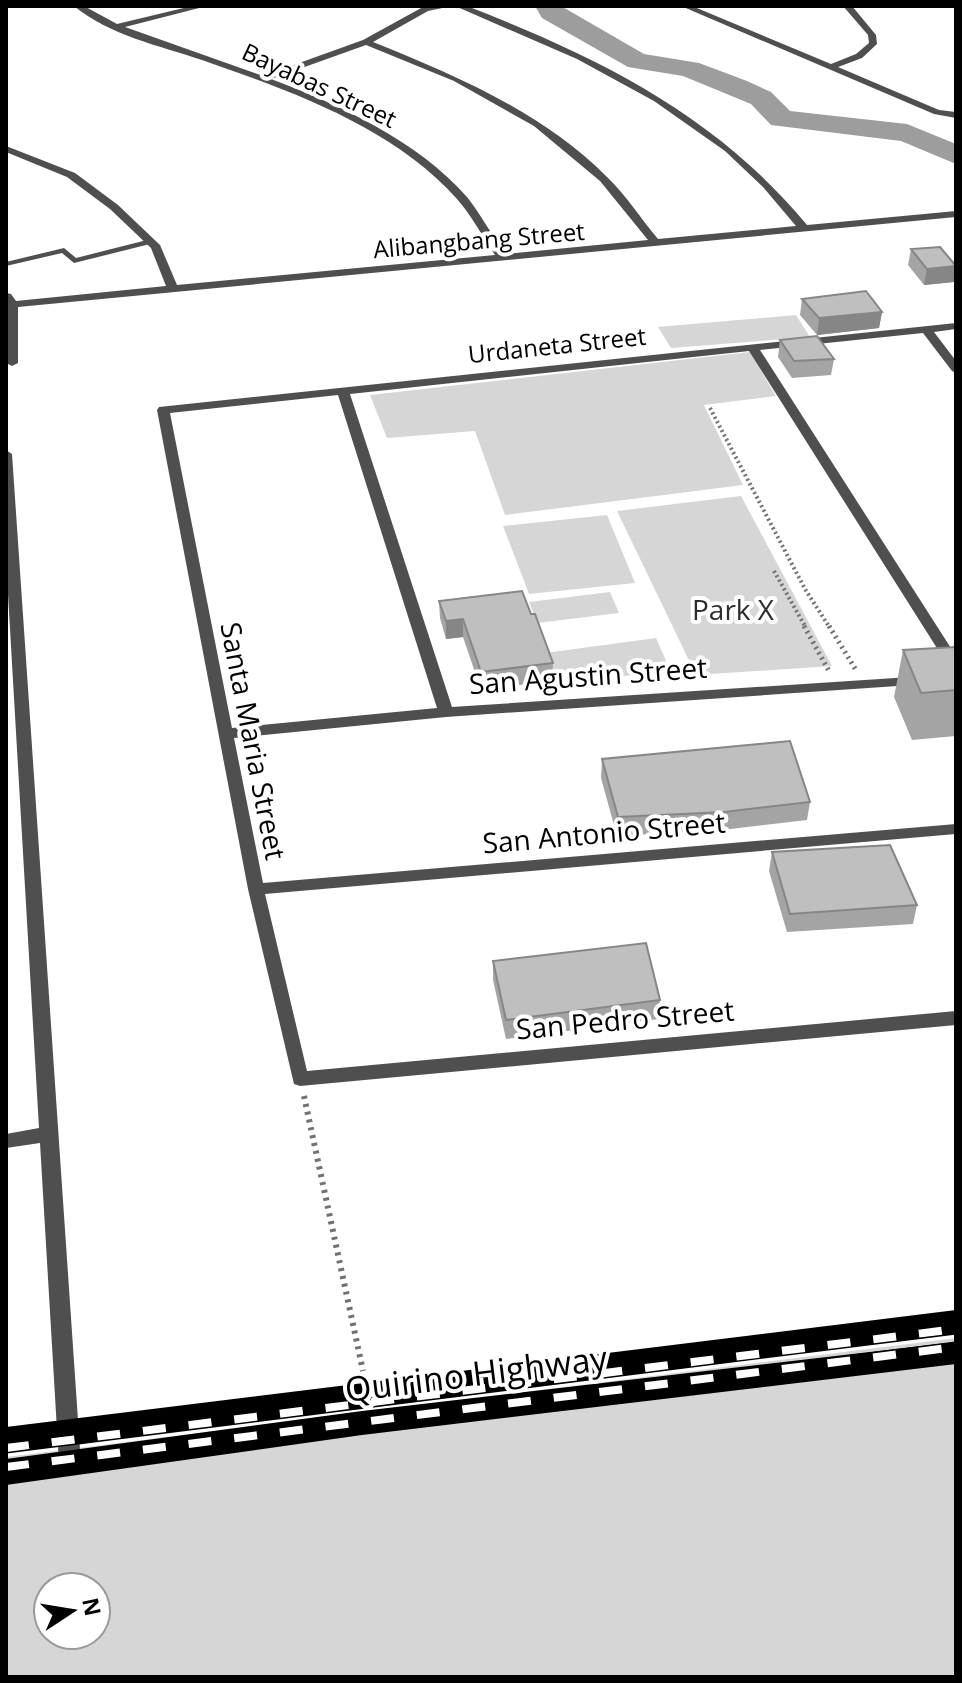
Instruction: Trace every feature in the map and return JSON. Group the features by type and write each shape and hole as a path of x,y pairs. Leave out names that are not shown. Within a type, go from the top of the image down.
{"main road":[{"name":"Quirino Highway","path":"6,1439 956,1321"},
{"name":"Quirino Highway","path":"6,1472 362,1423 956,1353"},
{"path":"358,1394 362,1423"}],"street":[{"name":"Bayabas Street","path":"78,6 114,27 264,79 373,129 421,160 460,196 502,258"},
{"path":"114,27 203,6"},
{"path":"264,79 366,42 426,9 448,6"},
{"path":"459,6 566,49 654,96 710,135 761,180 805,230"},
{"path":"685,6 937,112 956,115"},
{"path":"831,67 859,56 873,44 872,35 847,6"},
{"path":"366,42 457,79 537,124 604,179 656,244"},
{"path":"6,149 71,175 114,207 156,247 173,289"},
{"path":"6,159 19,153"},
{"name":"Alibangbang Street","path":"8,301 173,289 956,214"},
{"path":"8,301 12,363"},
{"name":"Urdaneta Street","path":"163,410 956,326"},
{"path":"926,329 956,369"},
{"path":"753,348 956,667"},
{"path":"343,391 446,712"},
{"name":"Santa Maria Street","path":"163,410 224,734 300,1079"},
{"path":"6,454 70,1464"},
{"name":"San Agustin Street","path":"224,734 446,712 956,678"},
{"name":"San Antonio Street","path":"256,889 956,829"},
{"name":"San Pedro Street","path":"300,1079 956,1018"},
{"path":"6,1141 50,1134"}],"lane":[{"path":"6,264 64,250 74,261 151,241"}],"path":[{"path":"710,408 805,589 865,684"},
{"path":"774,571 806,623 837,686"},
{"path":"300,1079 357,1342"}],"green space":[{"path":"796,315 810,337 671,348 658,327"},
{"path":"750,352 776,396 704,405 743,485 505,515 475,431 387,438 370,395"},
{"name":"Park X","path":"741,496 832,666 696,675 617,511"},
{"path":"607,515 635,583 529,594 503,526"},
{"path":"610,592 619,613 537,623 529,602"},
{"path":"656,638 670,670 557,685 545,653"},
{"path":"956,1338 956,1677 6,1677 6,1457"}],"building":[{"path":"940,247 956,266 927,269 911,249"},
{"path":"866,291 882,312 819,318 802,299"},
{"path":"817,336 834,359 794,361 780,340"},
{"path":"522,591 531,614 535,614 553,663 481,672 463,619 446,621 439,601"},
{"path":"956,647 956,690 921,693 903,650"},
{"path":"790,741 810,802 724,812 618,817 602,759"},
{"path":"890,845 917,905 790,914 772,852"},
{"path":"646,943 660,1000 506,1020 493,961"}],"waterway":[{"path":"548,6 551,13 637,61 689,69 737,87 761,98 781,119 907,133 956,155"}],"railway":[{"path":"6,1448 956,1329"},
{"path":"6,1467 956,1347"}]}
